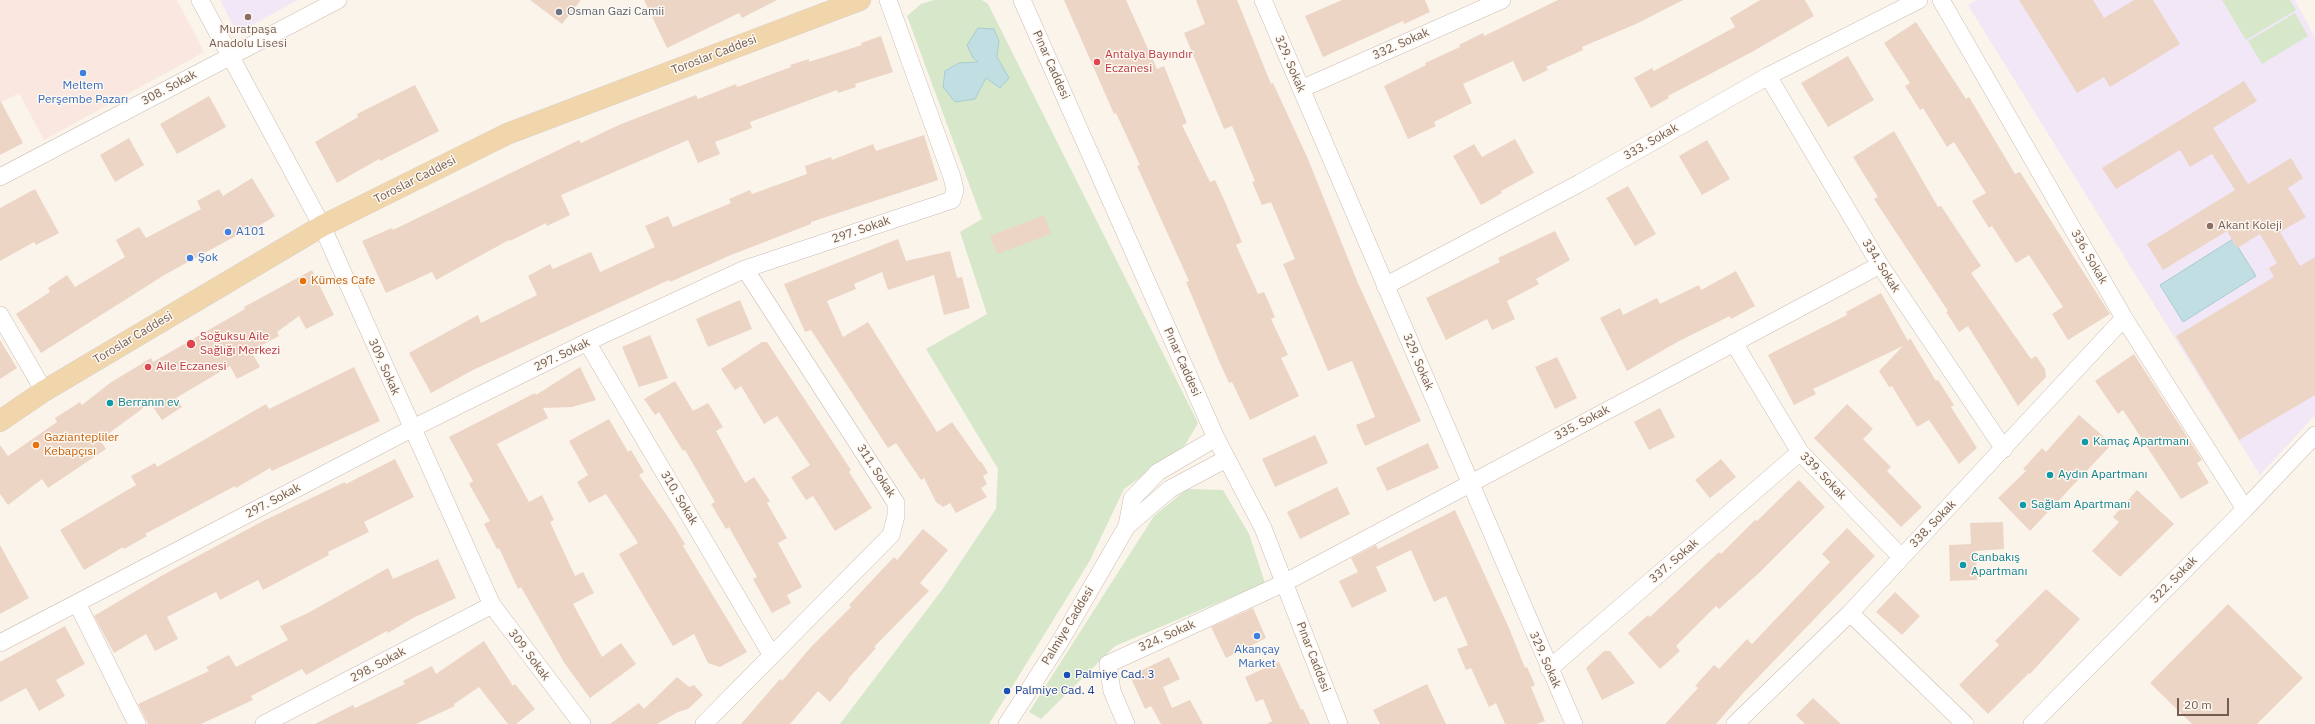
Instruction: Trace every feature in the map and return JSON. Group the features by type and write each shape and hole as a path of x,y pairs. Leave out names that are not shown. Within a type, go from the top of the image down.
{"main road":[{"name":"Toroslar Caddesi","path":"0,421 44,391 322,226 507,134 860,0"}],"street":[{"name":"309. Sokak","path":"200,0 229,57 322,226 411,429 492,605 582,724"},
{"name":"308. Sokak","path":"0,177 338,0"},
{"name":"297. Sokak","path":"0,643 411,429 587,342 745,269 952,200 955,190 952,177 888,0"},
{"name":"Pınar Caddesi","path":"1022,0 1216,438 1263,528 1339,724"},
{"name":"329. Sokak","path":"1263,0 1469,483 1574,724"},
{"name":"332. Sokak","path":"1301,89 1502,0"},
{"name":"333. Sokak","path":"1385,286 1580,183 1768,76 1919,0"},
{"name":"336. Sokak","path":"1941,0 2124,318 2245,509"},
{"name":"334. Sokak","path":"1768,76 1880,265 2004,449"},
{"name":"335. Sokak","path":"1284,583 1880,265"},
{"name":"311. Sokak","path":"704,724 771,654 891,535 896,503 745,269"},
{"path":"0,315 44,391"},
{"name":"338. Sokak","path":"1735,724 1850,612 2004,449 2124,318"},
{"name":"310. Sokak","path":"587,342 771,654"},
{"name":"339. Sokak","path":"1734,343 1800,452 1901,557"},
{"name":"322. Sokak","path":"2032,724 2245,509 2315,434"},
{"name":"Palmiye Caddesi","path":"1128,526 1132,499 1158,472 1216,438"},
{"name":"337. Sokak","path":"1549,669 1800,452"},
{"name":"Palmiye Caddesi","path":"1007,724 1061,640 1128,526 1170,489 1226,459"},
{"name":"324. Sokak","path":"1126,724 1112,691 1108,664 1284,583"},
{"path":"77,603 137,724"},
{"name":"298. Sokak","path":"264,724 492,605"},
{"path":"1850,612 1965,724"}],"shaded area":[{"name":"Meltem Perşembe Pazarı","path":"0,0 177,0 204,52 44,140 19,93 0,103"},
{"name":"Muratpaşa Anadolu Lisesi","path":"220,0 298,0 237,33"},
{"name":"Akant Koleji","path":"1977,0 2295,0 2315,38 2315,415 2260,475 1968,5"}],"green space":[{"path":"934,0 982,0 988,4 1198,423 1185,445 1124,489 1089,562 989,724 840,724 942,590 996,509 998,469 926,349 987,314 960,232 982,219 907,16 921,4"},
{"path":"2222,0 2290,0 2296,10 2246,40"},
{"path":"2295,13 2308,36 2262,64 2248,41"},
{"path":"1187,489 1223,490 1249,534 1265,583 1115,646 1041,719 1029,712 1154,516"}],"water":[{"path":"978,28 994,29 999,41 997,57 1009,78 1000,88 986,78 975,99 955,102 943,87 945,71 959,63 978,62 973,58 967,45"},
{"path":"2233,239 2256,276 2183,322 2160,285"}],"building":[{"name":"Osman Gazi Camii","path":"530,0 581,0 562,24"},
{"path":"644,0 777,0 742,18 739,13 667,48"},
{"path":"1064,0 1126,0 1157,69 1164,66 1187,123 1182,125 1210,182 1215,180 1225,202 1242,242 1236,245 1258,294 1264,292 1275,317 1271,319 1288,355 1281,358 1299,396 1250,420 1232,382 1229,383 1219,361 1186,282 1189,281 1137,166 1140,165 1116,113 1114,114"},
{"path":"1196,0 1237,0 1271,84 1273,83 1308,159 1357,281 1421,421 1365,446 1356,425 1375,417 1352,361 1328,371 1283,264 1295,259 1271,202 1262,205 1252,182 1255,181 1232,126 1224,129 1184,33 1205,24"},
{"path":"1342,0 1425,0 1430,12 1404,24 1403,21 1323,57 1305,16"},
{"path":"1558,0 1683,0 1636,24 1582,47 1583,50 1546,67 1548,70 1523,82 1513,61 1463,84 1472,103 1434,122 1436,126 1408,139 1384,86 1426,65 1425,63 1460,47 1459,45 1483,33 1484,36"},
{"path":"1760,0 1805,0 1814,16 1750,53 1668,96 1669,98 1651,108 1634,78 1652,68 1654,71 1735,27 1730,18"},
{"path":"2019,0 2093,0 2104,18 2134,0 2153,0 2180,44 2110,87 2104,77 2077,93"},
{"path":"1916,22 1966,99 1969,97 2015,174 2020,172 2110,314 2068,340 2052,314 2063,307 2029,255 2016,263 1992,226 1989,228 1972,201 1986,193 1954,142 1947,147 1923,108 1920,110 1905,86 1910,83 1884,43"},
{"path":"881,36 893,72 855,84 856,87 838,93 837,90 750,122 752,128 715,142 720,154 698,163 688,140 561,195 570,215 547,226 546,223 510,241 509,240 436,280 432,272 386,293 362,241 392,228 393,230 579,140 581,143 619,125 696,95 698,99 736,84 737,87 791,67 790,65 809,59 809,62 862,45 861,43"},
{"path":"1848,56 1874,100 1828,127 1801,83"},
{"path":"2244,81 2257,101 2213,128 2248,184 2291,158 2303,178 2288,188 2306,217 2280,232 2300,266 2315,257 2315,395 2239,440 2176,336 2274,277 2269,268 2277,263 2260,234 2237,248 2227,231 2163,270 2147,244 2235,190 2212,154 2190,167 2180,150 2116,189 2102,168"},
{"path":"415,85 439,131 380,161 379,159 337,183 315,142 358,117 357,114"},
{"path":"209,96 226,127 177,154 160,124"},
{"path":"0,100 23,143 0,155"},
{"path":"1894,131 1938,207 1941,206 1981,266 1971,273 2031,359 2036,356 2045,369 2046,377 2018,406 1968,326 1959,332 1946,312 1948,311 1874,199 1878,197 1853,157"},
{"path":"924,135 938,180 811,222 811,224 731,255 670,282 669,280 473,370 431,393 409,353 478,315 481,323 537,295 528,276 550,264 553,269 591,252 600,272 655,247 645,226 668,216 673,227 731,203 729,199 750,190 752,194 807,174 805,166 831,157 832,160 873,144 876,151"},
{"path":"129,138 144,165 115,182 100,155"},
{"path":"1515,139 1534,173 1501,191 1502,193 1481,205 1453,156 1474,144 1482,157"},
{"path":"1707,140 1730,179 1702,195 1679,156"},
{"path":"252,178 275,216 257,227 256,225 166,274 41,353 16,314 50,292 48,288 67,275 75,287 125,257 116,240 139,227 146,238 201,209 197,201 219,189 223,196"},
{"path":"1628,186 1656,234 1635,246 1606,198"},
{"path":"35,189 59,233 36,245 34,242 0,261 0,208"},
{"path":"1044,215 1051,234 997,254 990,236"},
{"path":"1555,231 1570,260 1536,279 1539,284 1507,301 1515,319 1492,330 1487,319 1446,340 1426,298 1500,262 1498,258"},
{"path":"898,239 906,261 950,251 957,278 962,277 970,308 944,315 934,275 888,290 882,272 854,284 856,289 827,301 843,337 868,322 937,432 952,422 980,462 981,461 988,473 983,476 987,484 981,488 987,497 956,513 950,503 943,507 936,502 924,478 921,480 896,443 888,448 811,330 805,332 784,284"},
{"path":"312,270 334,315 306,329 299,316 277,332 279,336 251,351 260,367 237,379 230,366 176,398 182,407 162,420 150,403 100,440 106,449 48,488 42,479 8,505 0,494 0,445 8,456 57,422 55,418 80,402 82,405 110,383 151,358 153,362 245,309 244,307"},
{"path":"1736,271 1755,306 1731,319 1730,316 1679,341 1627,371 1600,318 1620,308 1623,315 1657,298 1660,304 1699,285 1701,290"},
{"path":"1881,293 1908,341 1910,338 1936,381 1938,380 1954,405 1951,407 1977,448 1959,464 1929,420 1917,427 1892,386 1889,387 1879,371 1903,346 1813,389 1816,394 1794,405 1768,355 1847,315 1846,312"},
{"path":"740,300 752,329 708,347 696,319"},
{"path":"650,335 668,378 639,387 622,347"},
{"path":"0,340 17,368 0,379"},
{"path":"762,342 767,342 851,470 849,472 872,508 835,531 813,496 806,500 791,477 810,465 777,416 764,424 741,386 735,390 721,369"},
{"path":"2134,354 2202,460 2197,463 2209,483 2181,499 2123,410 2118,414 2095,381"},
{"path":"1557,357 1577,398 1555,409 1535,367"},
{"path":"354,367 380,421 272,471 270,468 236,488 235,486 145,534 147,536 124,549 123,547 84,570 60,530 136,485 131,476 155,463 157,467 266,404 269,409"},
{"path":"580,367 596,400 572,407 543,408 548,418 497,444 529,502 542,495 554,520 550,522 575,576 583,572 594,593 573,604 602,657 621,643 636,664 590,698 565,664 521,587 518,589 499,548 497,549 484,524 490,521 469,484 473,481 449,437 535,393 536,395"},
{"path":"675,381 693,411 708,403 723,427 716,431 745,483 754,477 770,501 767,503 787,538 778,543 802,587 787,595 791,603 772,613 753,579 757,577 729,527 726,529 711,504 715,502 685,450 683,451 659,412 655,415 644,399"},
{"path":"1847,404 1873,429 1863,439 1891,467 1887,471 1922,507 1901,527 1814,438"},
{"path":"1660,408 1675,437 1649,450 1634,422"},
{"path":"2079,415 2112,444 2030,531 1998,498 2026,471 2023,469 2042,448 2046,452"},
{"path":"609,419 628,452 631,450 644,472 639,475 685,544 683,546 747,652 720,667 708,663 694,634 673,646 619,554 638,543 606,494 589,503 577,482 588,475 569,441"},
{"path":"1315,435 1328,463 1275,487 1262,459"},
{"path":"1428,443 1439,468 1387,491 1376,468"},
{"path":"395,459 414,497 364,522 369,532 328,552 329,555 263,590 258,580 220,600 216,592 167,617 178,639 155,651 146,634 114,653 94,616 161,576 261,522 345,482 346,484"},
{"path":"1721,459 1736,477 1710,498 1695,480"},
{"path":"1799,480 1825,507 1759,573 1719,609 1716,606 1676,646 1680,651 1660,669 1628,633 1648,615 1650,617 1719,552 1721,554 1755,520 1757,521"},
{"path":"1337,487 1350,514 1300,539 1287,512"},
{"path":"2137,490 2174,524 2120,577 2092,551 2119,522 2113,517"},
{"path":"1455,510 1509,628 1525,668 1527,667 1535,685 1531,687 1545,721 1537,724 1505,724 1496,703 1489,707 1471,668 1466,670 1457,649 1468,645 1446,596 1434,602 1411,550 1376,567 1387,591 1352,608 1339,581 1358,572 1351,558 1376,545 1378,549"},
{"name":"Canbakış Apartmanı","path":"2003,522 2004,549 1976,551 1977,580 1950,581 1949,545 1971,544 1970,523"},
{"path":"1847,528 1875,556 1744,692 1716,724 1665,724 1698,688 1695,686 1714,665 1719,669 1747,639 1752,644 1830,562 1822,554"},
{"path":"923,529 948,550 920,583 929,591 874,647 876,648 848,679 849,680 830,702 818,691 790,724 741,724 780,679 782,681 811,647 851,607 849,605 876,576 894,557 897,560"},
{"path":"0,545 29,598 0,614"},
{"path":"438,559 456,598 413,618 388,633 387,631 306,675 302,669 251,696 253,700 201,724 148,724 138,704 209,671 206,667 229,655 236,667 288,640 280,626 308,613 388,568 393,579"},
{"path":"2046,589 2080,619 2030,674 2029,673 1988,714 1959,685 1999,645 1995,641"},
{"path":"1895,592 1920,616 1902,635 1876,612"},
{"path":"2228,604 2303,678 2257,724 2192,724 2150,683"},
{"path":"1253,608 1266,638 1226,658 1211,627"},
{"path":"65,626 85,664 56,680 65,696 39,711 26,688 0,702 0,662"},
{"path":"484,641 513,686 515,684 535,709 516,724 508,724 479,687 454,704 455,706 416,724 315,724 353,705 355,708 405,684 403,681 432,666 436,674"},
{"path":"1604,651 1610,651 1635,683 1602,700 1586,668"},
{"path":"1169,657 1180,679 1163,687 1172,708 1190,700 1203,724 1161,724 1151,706 1145,709 1130,676"},
{"path":"1279,662 1301,710 1303,709 1310,724 1267,724 1272,721 1263,699 1256,702 1245,677"},
{"path":"677,677 689,687 694,685 703,695 688,709 678,712 657,724 610,724 639,703 644,709"},
{"path":"1427,684 1446,724 1380,724 1373,710"},
{"path":"1813,698 1841,724 1805,724 1796,715"}],"place":[{"name":"Osman Gazi Camii","path":"559,12"},
{"name":"Muratpaşa Anadolu Lisesi","path":"248,17"},
{"name":"Antalya Bayındır Eczanesi","path":"1097,62"},
{"name":"Meltem Perşembe Pazarı","path":"83,73"},
{"name":"Akant Koleji","path":"2210,226"},
{"name":"A101","path":"228,232"},
{"name":"Şok","path":"190,258"},
{"name":"Kümes Cafe","path":"303,281"},
{"name":"Soğuksu Aile Sağlığı Merkezi","path":"191,344"},
{"name":"Aile Eczanesi","path":"148,367"},
{"name":"Berranın ev","path":"110,403"},
{"name":"Kamaç Apartmanı","path":"2085,442"},
{"name":"Gaziantepliler Kebapçısı","path":"36,445"},
{"name":"Aydın Apartmanı","path":"2050,475"},
{"name":"Sağlam Apartmanı","path":"2023,505"},
{"name":"Canbakış Apartmanı","path":"1963,565"},
{"name":"Akançay Market","path":"1257,636"},
{"name":"Palmiye Cad. 3","path":"1067,675"},
{"name":"Palmiye Cad. 4","path":"1007,691"}]}
